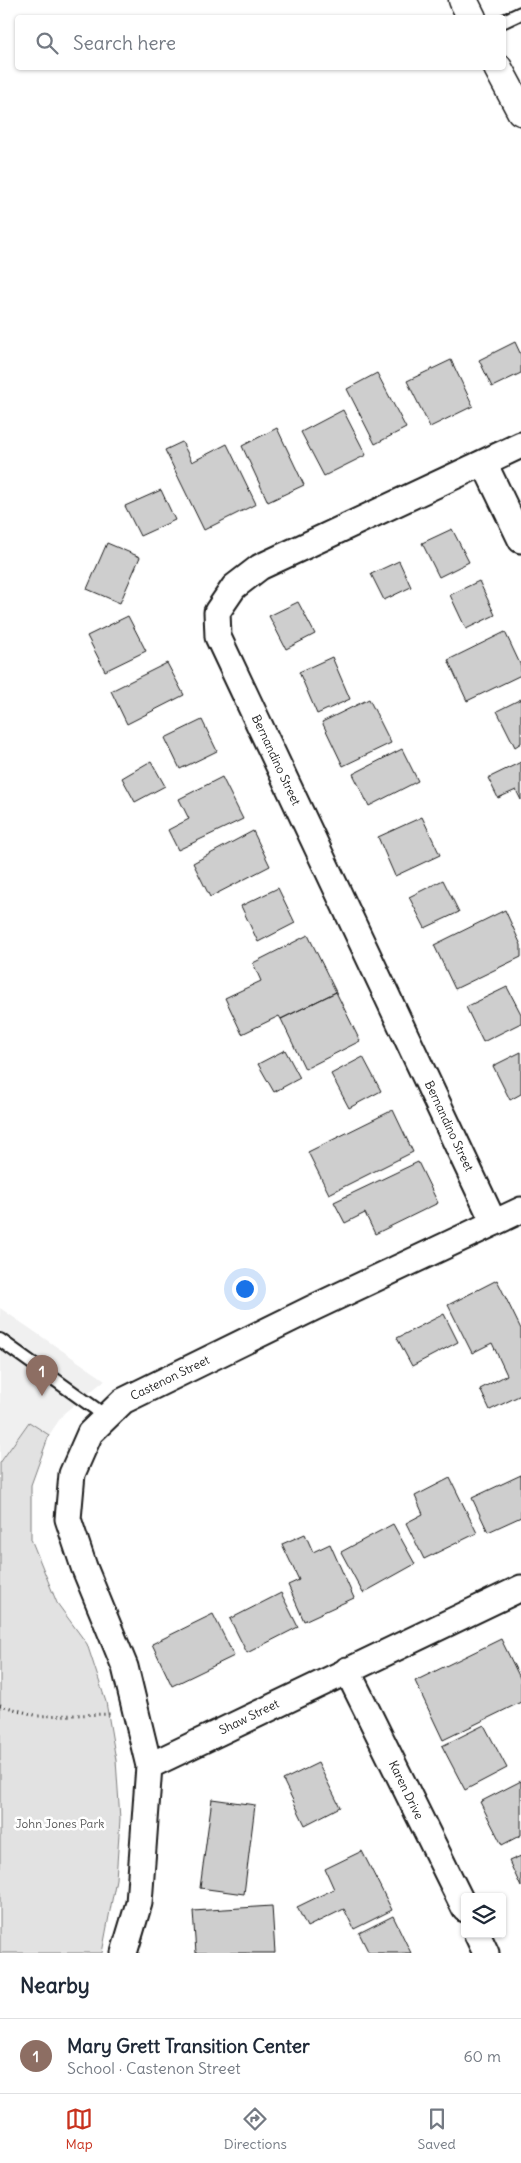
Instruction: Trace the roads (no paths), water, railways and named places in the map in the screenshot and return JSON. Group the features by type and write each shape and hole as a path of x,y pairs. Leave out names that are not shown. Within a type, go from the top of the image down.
{"main road":[{"path":"463,0 470,15"},
{"path":"499,70 521,111"}],"street":[{"name":"Bernandino Street","path":"494,1223 218,637 217,612 234,587 260,568 521,445"},
{"path":"484,462 521,540"},
{"name":"Castenon Street","path":"149,1766 125,1666 84,1568 68,1519 72,1474 90,1433 123,1400 521,1210"},
{"name":"Shaw Street","path":"149,1766 521,1588"},
{"name":"Karen Drive","path":"347,1670 461,1901"},
{"path":"124,1953 139,1903 149,1766"},
{"path":"479,1938 486,1953"}],"lane":[{"path":"506,20 521,13"},
{"path":"0,1340 107,1417"}],"place":[{"name":"Mary Grett Transition Center","path":"42,1396"}],"park label":[{"name":"John Jones Park","path":"60,1824"}]}
